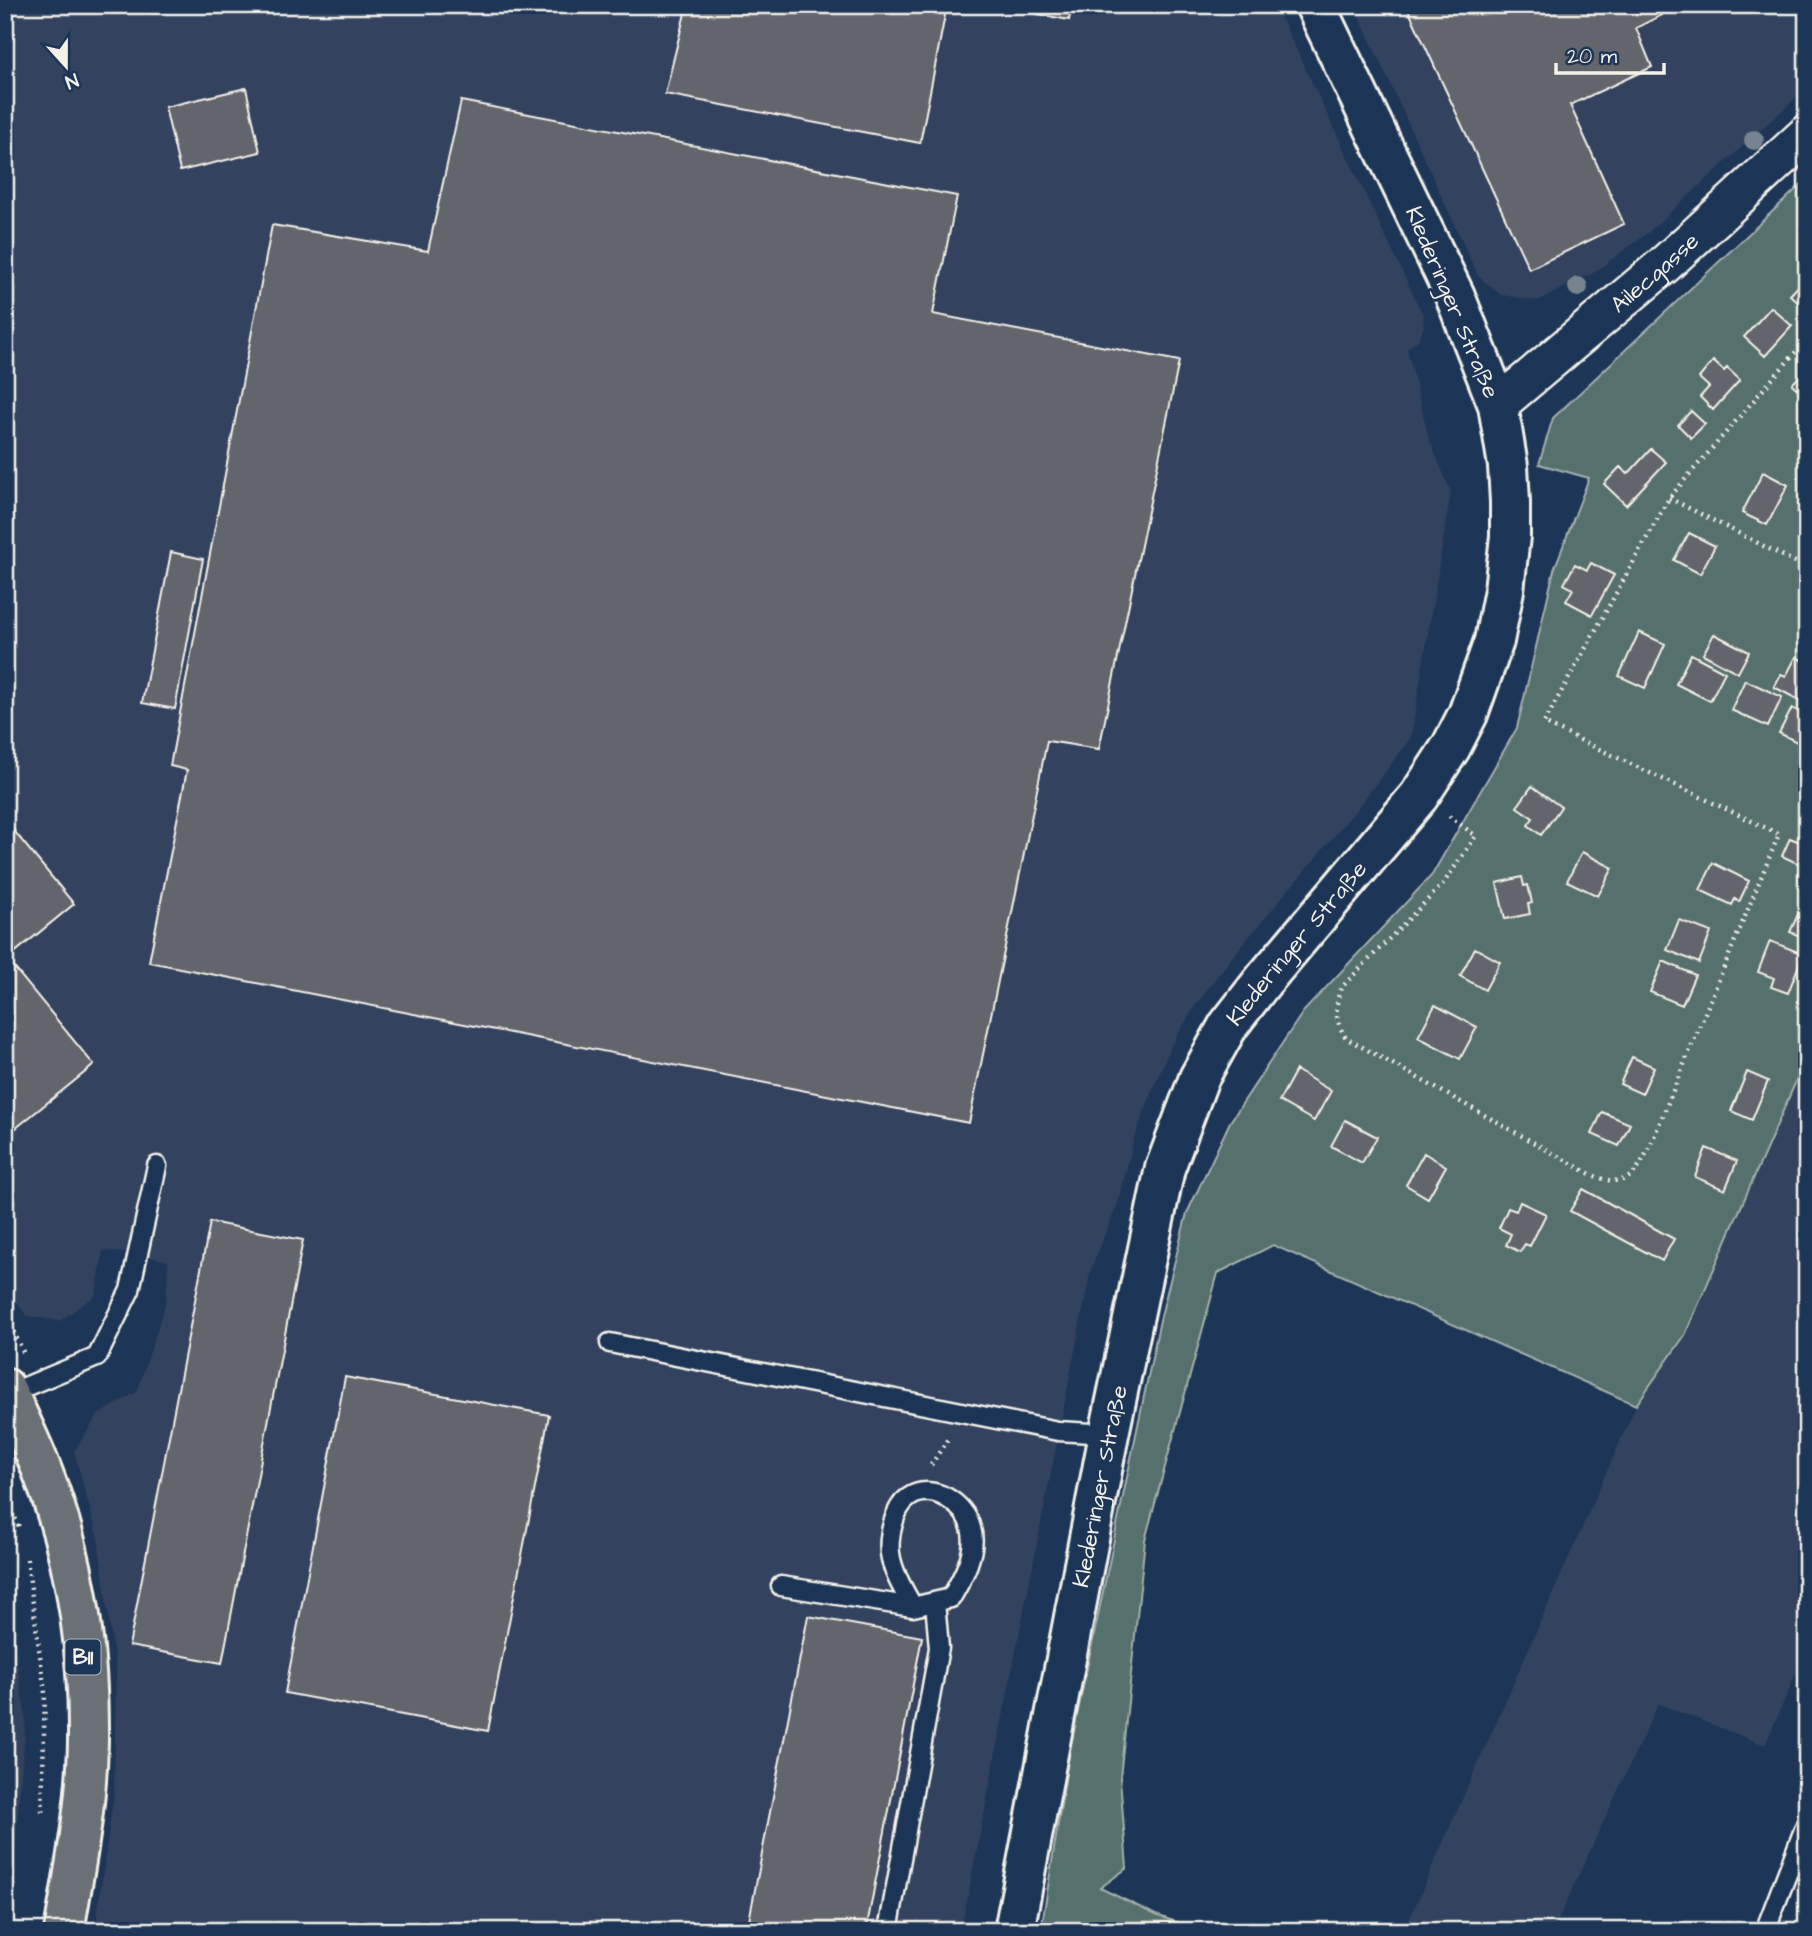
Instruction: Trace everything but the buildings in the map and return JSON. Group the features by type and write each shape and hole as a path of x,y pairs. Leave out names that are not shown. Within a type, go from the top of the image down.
{"main road":[{"name":"B11","path":"7,1391 44,1475 62,1532 75,1584 82,1642 88,1742 79,1849 64,1931"}],"street":[{"name":"Klederinger Straße","path":"1014,1931 1109,1434 1166,1168 1199,1077 1228,1026 1419,796 1451,747 1468,714 1494,641 1504,590 1510,536 1510,502 1508,466 1498,405 1455,296 1315,5"},
{"name":"Ailecgasse","path":"1498,405 1664,265 1807,134"}],"lane":[{"path":"7,1391 97,1357 130,1290 157,1166"},
{"path":"610,1343 1058,1431 1109,1434"},
{"path":"781,1586 913,1607 951,1598 968,1564 972,1529 964,1513 952,1501 936,1492 925,1492 907,1498 890,1533 890,1555 913,1607"},
{"path":"888,1931 939,1648 935,1602"},
{"path":"1765,1931 1807,1822"}],"path":[{"path":"1419,796 1476,836 1443,884 1341,988 1336,1001 1335,1016 1346,1038 1592,1175 1605,1180 1622,1180 1637,1172 1704,1020 1779,834 1544,723 1669,498 1807,340"},
{"path":"1669,498 1807,568"},
{"path":"925,1492 933,1461 964,1413"},
{"path":"5,1492 22,1535"},
{"path":"27,1559 45,1693 41,1825"}],"shaded area":[{"path":"5,5 1275,5 1423,315 1424,326 1418,340 1407,348 1429,439 1451,492 1411,738 1356,810 1233,956 1195,1006 1171,1046 1152,1091 1134,1139 1118,1203 1091,1269 961,1931 95,1931 114,1792 116,1671 98,1539 74,1451 98,1415 137,1392 166,1301 168,1261 138,1254 103,1251 96,1295 60,1321 27,1316 5,1287"},
{"path":"1354,5 1807,5 1807,88 1649,232 1595,272 1538,301 1501,295 1478,276"},
{"path":"1807,1056 1807,1649 1765,1745 1658,1704 1553,1931 1404,1931 1636,1405 1685,1335"},
{"path":"5,1619 15,1651 26,1719 15,1845 5,1846"}],"green space":[{"path":"1807,179 1807,1056 1685,1335 1636,1405 1273,1245 1218,1273 1145,1540 1120,1778 1127,1868 1100,1888 1156,1915 1202,1931 1071,1931 1042,1924 1070,1749 1160,1320 1187,1213 1230,1122 1303,1012 1432,875 1517,728 1554,570 1589,478 1539,464 1553,418"}]}
